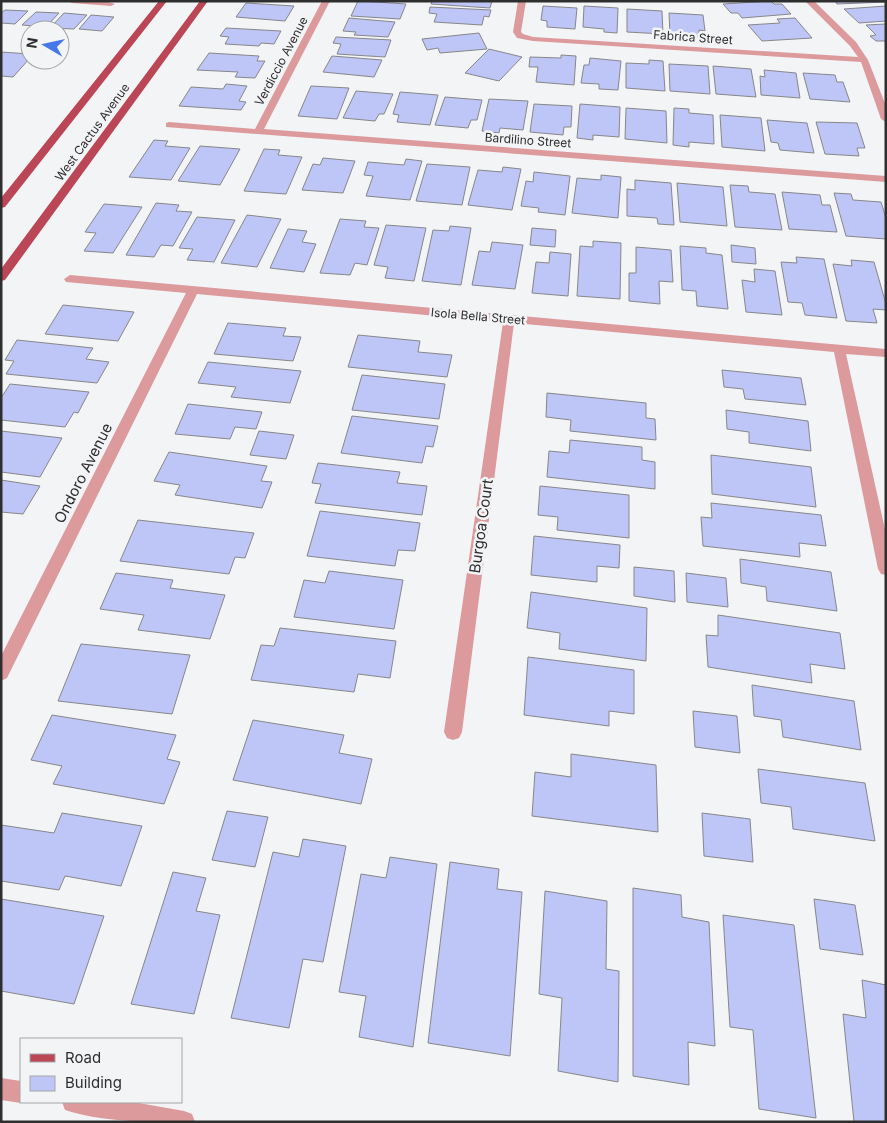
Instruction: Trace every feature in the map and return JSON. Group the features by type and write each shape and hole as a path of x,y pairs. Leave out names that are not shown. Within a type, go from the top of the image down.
{"main road":[{"name":"West Cactus Avenue","path":"1,205 163,1"},
{"name":"West Cactus Avenue","path":"1,277 204,1"}],"street":[{"path":"72,1 111,4"},
{"name":"Verdiccio Avenue","path":"258,132 326,1"},
{"name":"Fabrica Street","path":"522,1 517,28 520,36 533,39 864,60"},
{"path":"809,1 853,44 864,60 886,119"},
{"name":"Bardilino Street","path":"169,125 886,180"},
{"name":"Isola Bella Street","path":"70,279 886,353"},
{"name":"Ondoro Avenue","path":"1,673 194,289"},
{"name":"Burgoa Court","path":"453,732 509,319"},
{"path":"839,349 886,569"},
{"path":"1,1089 20,1092"},
{"path":"79,1103 184,1122"}],"building":[{"path":"358,1 406,4 400,19 351,16"},
{"path":"432,1 492,1 490,8 431,4"},
{"path":"771,1 774,4 782,4 791,14 742,18 738,13 731,13 723,4"},
{"path":"835,1 885,1 886,2 837,4"},
{"path":"246,3 294,6 285,21 236,17"},
{"path":"543,6 577,8 575,29 547,27 547,21 541,20"},
{"path":"584,6 618,8 617,33 604,32 604,29 583,27"},
{"path":"886,6 886,21 859,23 844,9"},
{"path":"430,7 491,10 489,17 484,16 482,25 434,22 437,14 429,13"},
{"path":"627,9 662,11 663,34 627,32"},
{"path":"5,10 28,11 15,24 1,23 1,13"},
{"path":"36,12 59,13 52,20 27,20"},
{"path":"64,13 87,15 74,29 70,29 70,20 57,20"},
{"path":"669,13 703,15 705,31 699,30 699,37 670,35"},
{"path":"91,15 114,17 102,31 79,29"},
{"path":"349,18 395,22 388,37 354,35 356,32 343,31"},
{"path":"795,18 812,38 762,41 748,25 780,23 777,19"},
{"path":"886,24 886,41 876,41 870,36 876,35 866,25"},
{"path":"226,28 281,31 274,44 261,43 259,46 225,44 229,37 220,36"},
{"path":"479,33 487,49 440,53 438,48 427,50 422,39"},
{"path":"336,37 391,40 385,57 337,54 341,44 333,43"},
{"path":"489,49 522,57 499,81 465,73"},
{"path":"1,52 20,53 20,69 13,77 1,76"},
{"path":"209,53 259,56 257,61 265,61 255,78 235,77 238,72 197,70"},
{"path":"561,55 576,56 574,85 536,82 538,67 529,67 530,57 561,58"},
{"path":"332,56 382,60 374,77 323,72"},
{"path":"590,58 621,61 618,90 599,89 599,84 581,83 584,65 589,65"},
{"path":"649,60 663,61 665,91 626,88 626,63 649,64"},
{"path":"669,64 708,66 710,94 670,91"},
{"path":"713,66 751,69 756,97 716,94"},
{"path":"764,70 796,73 800,98 761,95 760,76 765,77"},
{"path":"803,73 835,75 837,82 843,82 850,102 810,99"},
{"path":"226,84 247,86 239,101 246,102 241,110 179,106 191,87 223,89"},
{"path":"311,86 349,88 337,119 298,116"},
{"path":"356,91 393,94 384,114 379,114 375,121 343,118"},
{"path":"400,92 438,95 430,125 397,122 399,115 393,114"},
{"path":"445,97 482,100 477,120 471,120 468,128 435,125"},
{"path":"489,99 528,101 523,130 500,128 499,133 482,131"},
{"path":"534,104 572,106 571,127 564,127 563,135 530,132"},
{"path":"580,104 620,107 619,137 593,135 593,140 577,138"},
{"path":"626,108 666,111 667,143 625,139"},
{"path":"674,108 689,109 689,113 713,115 714,144 689,142 689,147 673,145"},
{"path":"720,115 761,118 765,151 722,147"},
{"path":"767,120 807,123 814,153 780,150 778,143 771,142"},
{"path":"816,122 857,123 865,148 857,148 859,156 825,154"},
{"path":"154,140 168,141 165,146 190,148 171,180 129,177"},
{"path":"200,146 240,149 220,185 178,181"},
{"path":"264,149 280,150 278,155 302,157 286,194 244,191"},
{"path":"323,158 355,161 343,193 302,190 313,164 320,165"},
{"path":"406,159 422,161 410,200 366,196 373,176 364,175 368,162 404,165"},
{"path":"427,164 470,167 462,205 416,201"},
{"path":"503,167 521,169 512,210 468,205 478,170 502,172"},
{"path":"534,172 570,176 565,215 538,212 539,208 521,206 526,181 533,182"},
{"path":"601,175 621,177 618,218 572,213 577,178 601,180"},
{"path":"635,180 671,183 674,225 658,224 657,218 627,216 627,189 635,190"},
{"path":"677,183 723,187 727,226 680,222"},
{"path":"730,185 748,186 749,192 775,194 782,230 735,227"},
{"path":"782,192 820,195 822,205 830,205 837,232 789,229"},
{"path":"834,193 851,194 853,200 881,202 886,218 886,239 846,236"},
{"path":"156,203 179,205 176,211 192,212 173,246 161,245 154,257 126,255"},
{"path":"104,204 142,207 113,253 84,251 96,233 85,232"},
{"path":"247,215 281,219 257,267 221,263"},
{"path":"197,217 235,220 214,262 187,260 193,249 179,248"},
{"path":"340,219 366,221 364,227 379,228 367,265 355,263 350,275 320,273"},
{"path":"386,225 426,228 414,281 385,278 388,267 374,265"},
{"path":"450,226 471,228 461,285 422,281 433,230 449,231"},
{"path":"532,228 556,230 555,247 530,245"},
{"path":"288,229 307,231 302,242 316,244 304,272 270,268"},
{"path":"593,241 621,243 620,299 577,296 580,246 593,247"},
{"path":"492,242 523,245 515,289 472,285 479,251 490,252"},
{"path":"731,245 755,248 756,264 732,262"},
{"path":"680,246 706,248 706,253 722,255 728,309 697,306 696,291 682,290"},
{"path":"636,247 671,250 673,282 659,281 660,304 629,301 629,273 636,273"},
{"path":"550,252 571,254 568,296 532,293 536,262 549,263"},
{"path":"796,257 824,259 837,318 805,315 802,303 788,302 781,262 797,263"},
{"path":"851,260 874,262 886,304 886,310 873,309 877,323 846,321 833,264 852,266"},
{"path":"754,269 775,271 782,315 746,312 742,280 755,282"},
{"path":"63,305 134,312 118,341 45,334"},
{"path":"228,323 286,328 283,336 301,337 293,361 214,354"},
{"path":"358,335 420,341 418,352 452,355 447,377 348,367"},
{"path":"17,340 93,348 86,359 109,362 97,383 6,374 14,361 5,360"},
{"path":"208,362 301,371 290,403 231,397 236,387 198,383"},
{"path":"722,370 801,378 806,405 745,399 743,389 724,387"},
{"path":"362,375 445,384 439,419 352,410"},
{"path":"10,384 89,392 78,413 74,412 65,427 1,420 1,398"},
{"path":"547,393 646,403 646,418 655,419 656,440 570,431 571,420 546,417"},
{"path":"188,404 262,412 256,429 235,427 230,439 175,434"},
{"path":"726,410 808,421 811,451 749,443 749,432 727,429"},
{"path":"352,416 438,426 433,447 426,446 422,463 341,453"},
{"path":"1,431 62,438 40,477 1,472"},
{"path":"259,431 294,435 286,459 250,455"},
{"path":"570,440 642,447 642,460 655,462 655,489 547,477 549,451 569,453"},
{"path":"169,452 267,466 261,481 272,482 262,508 175,495 180,485 154,481"},
{"path":"711,455 811,467 816,507 712,494"},
{"path":"318,463 400,472 397,483 427,486 422,515 315,503 321,484 312,483"},
{"path":"1,480 40,486 23,514 1,512"},
{"path":"540,486 629,495 629,538 557,530 558,517 538,515"},
{"path":"711,503 821,515 826,546 799,543 800,557 703,546 701,517 712,518"},
{"path":"320,511 420,523 415,551 398,550 395,566 307,556"},
{"path":"138,520 254,533 245,558 235,557 229,574 120,561"},
{"path":"534,536 620,545 619,568 597,566 597,582 531,575"},
{"path":"740,559 831,572 837,611 767,601 766,587 741,583"},
{"path":"634,567 674,571 675,602 634,596"},
{"path":"329,571 403,580 394,629 294,617 304,580 325,583"},
{"path":"116,573 173,580 170,588 225,595 210,639 138,630 144,615 100,609"},
{"path":"686,573 726,578 728,607 687,602"},
{"path":"531,592 647,608 646,661 559,649 560,633 527,628"},
{"path":"718,615 840,633 845,669 810,664 812,683 708,667 706,635 718,636"},
{"path":"280,628 396,641 390,678 358,674 354,692 251,680 261,645 274,646"},
{"path":"81,644 190,655 172,714 58,701"},
{"path":"528,657 634,670 634,714 609,711 609,726 524,715"},
{"path":"752,685 854,701 861,750 783,737 781,720 754,716"},
{"path":"693,711 737,716 740,753 695,747"},
{"path":"52,715 176,735 167,759 180,762 164,804 53,784 62,766 31,760"},
{"path":"253,720 344,735 339,753 372,759 361,804 233,780"},
{"path":"571,754 656,765 658,832 532,816 535,772 571,777"},
{"path":"758,769 865,783 875,841 793,829 791,807 761,803"},
{"path":"227,811 268,817 255,867 212,860"},
{"path":"62,813 142,826 121,886 65,876 59,890 1,881 1,825 54,833"},
{"path":"702,813 750,819 753,862 704,856"},
{"path":"303,839 346,846 323,962 303,959 289,1028 231,1018 273,852 299,857"},
{"path":"390,857 437,864 413,1047 359,1037 366,996 339,992 361,874 386,878"},
{"path":"450,862 499,869 497,889 522,892 510,1056 428,1043"},
{"path":"173,872 206,878 196,911 220,915 194,1014 131,1004"},
{"path":"633,888 681,895 682,917 709,922 715,1046 688,1042 689,1085 633,1076"},
{"path":"545,891 607,901 606,969 619,971 618,1082 558,1071 562,998 539,994"},
{"path":"1,899 104,916 74,1004 1,991"},
{"path":"814,899 855,905 863,955 820,949"},
{"path":"723,915 794,925 816,1118 759,1109 753,1030 730,1027"},
{"path":"862,980 886,985 886,1122 854,1122 843,1014 866,1018"}]}
